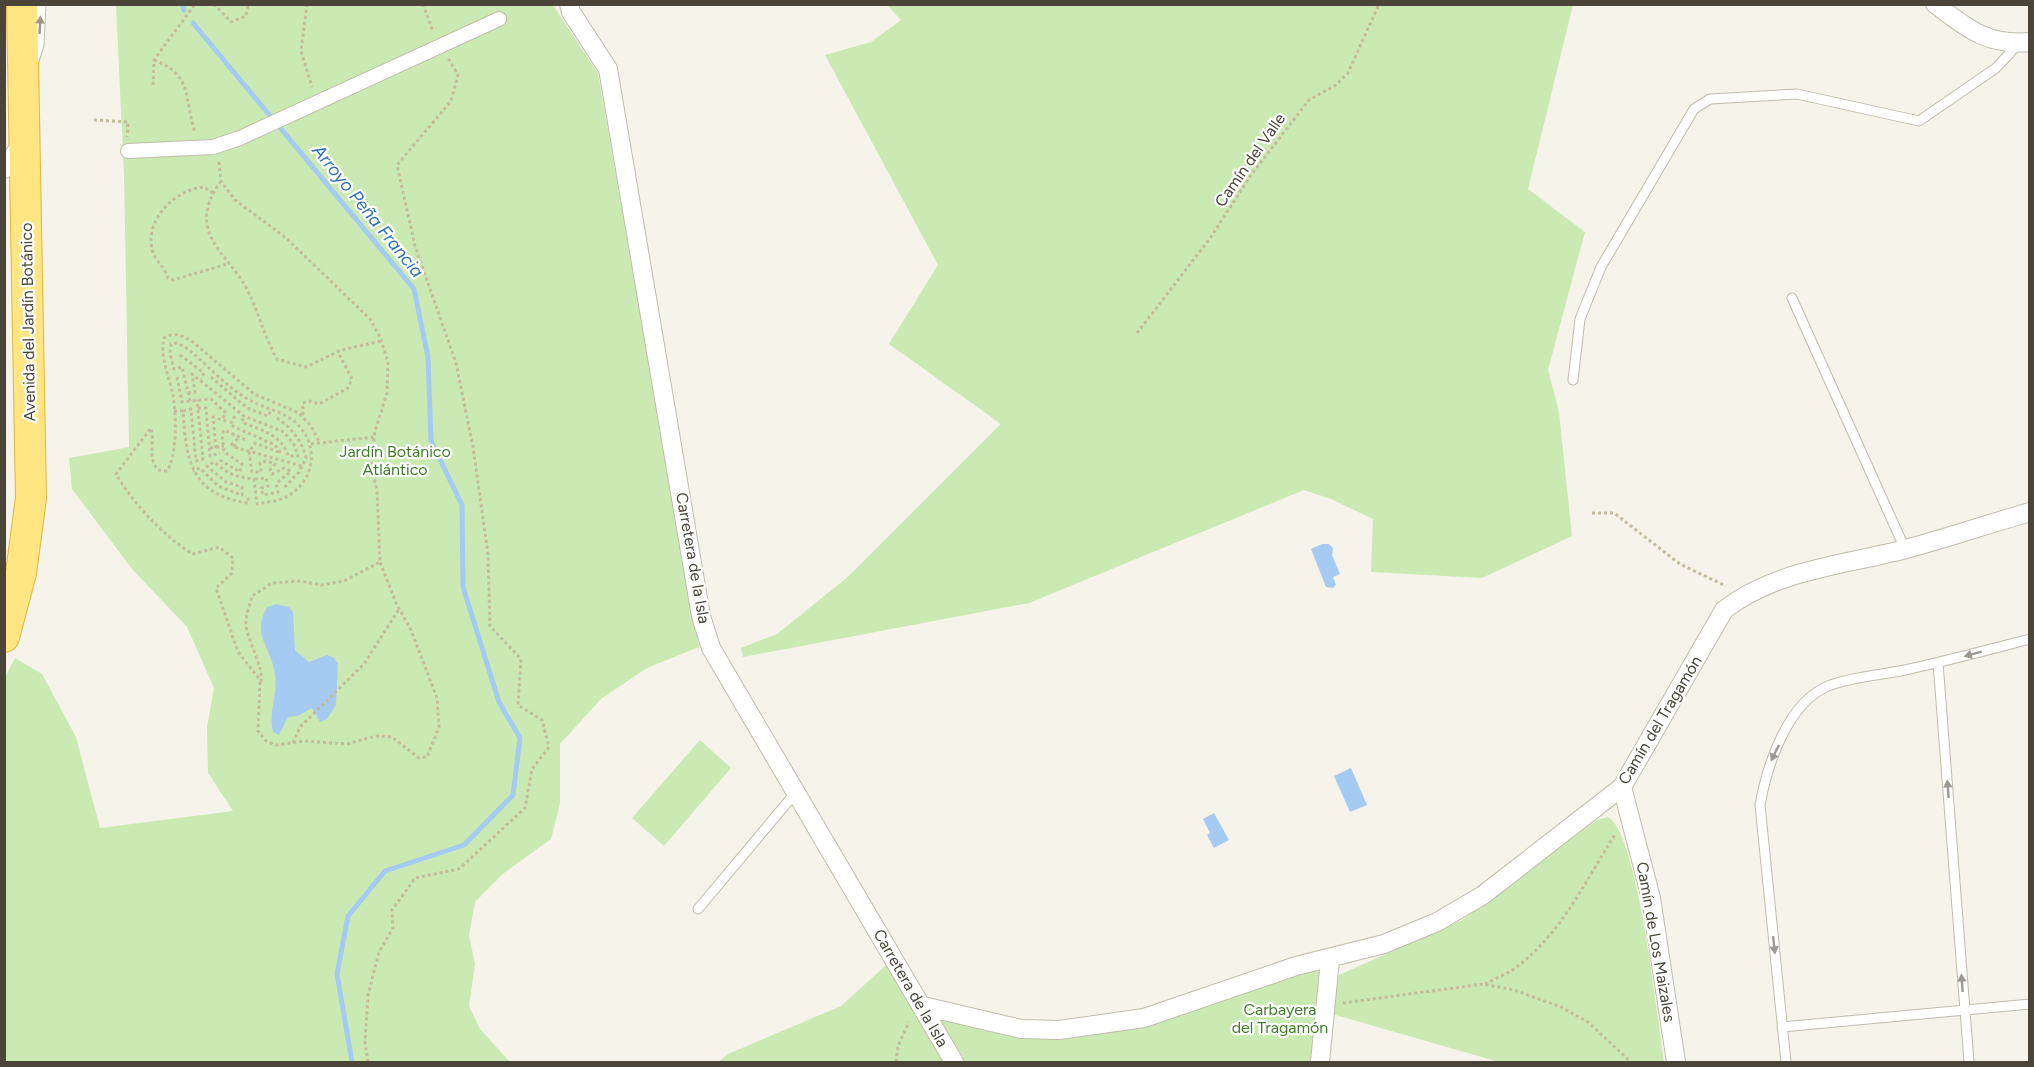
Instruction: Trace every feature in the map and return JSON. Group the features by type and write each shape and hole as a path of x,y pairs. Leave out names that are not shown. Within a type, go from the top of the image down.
{"highway":[{"name":"Avenida del Jardín Botánico","path":"4,637 21,573 31,498 22,4"}],"street":[{"name":"Carretera de la Isla","path":"569,4 571,12 608,69 701,616 711,648 796,792 918,1011 954,1062"},
{"path":"1935,4 1976,34 2009,44 2024,42"},
{"path":"128,151 202,148 218,145 266,127 499,19"},
{"path":"4,169 24,140"},
{"name":"Camín del Tragamón","path":"918,1011 1021,1029 1059,1030 1144,1018 1296,966 1330,960 1384,944 1437,922 1483,895 1622,787 1724,610 1744,595 1765,585 1827,567 1905,549 2030,512"},
{"name":"Camín de Los Maizales","path":"1622,787 1651,898 1676,1062"},
{"path":"1320,1062 1330,960"}],"lane":[{"path":"23,98 39,45 41,4"},
{"path":"1572,380 1581,319 1601,267 1695,109 1710,99 1797,94 1919,121 1996,68 2024,42"},
{"path":"1792,298 1905,549"},
{"path":"1786,1062 1760,806 1766,772 1791,720 1805,704 1828,686 1938,663 2030,639"},
{"path":"1938,663 1969,1062"},
{"path":"698,909 796,792"},
{"path":"1782,1028 2030,1004"}],"path":[{"path":"214,4 231,22 246,16 248,4"},
{"path":"307,4 301,51 311,87 321,82"},
{"path":"368,1062 365,1043 368,995 379,952 393,928 392,910 415,878 459,869 525,808 532,769 549,747 542,720 518,705 521,658 490,626 488,554 471,436 456,363 415,246 397,165 451,101 458,75 432,31 423,4"},
{"name":"Camín del Valle","path":"1137,333 1211,237 1251,175 1309,100 1336,85 1348,73 1379,4"},
{"path":"153,85 154,60 195,5"},
{"path":"422,36 432,31"},
{"path":"154,60 176,70 185,84 186,103 202,148"},
{"path":"94,120 121,121"},
{"path":"218,145 221,181 235,200 285,237 336,284 370,320 381,341 388,362 387,393 374,437 371,465 377,491 380,562 399,609 411,630 437,698 439,727 427,757 419,758 392,737 375,736 347,744 304,741 276,745 266,741 258,730 262,675 251,649 245,622 252,596 272,583 300,580 321,585 344,581 380,562"},
{"path":"221,181 213,193 207,210 209,236 226,264 238,275 247,289 277,360 306,367 356,345 381,341"},
{"path":"213,193 204,187 182,192 156,219 151,238 152,249 165,268 168,278 173,280 226,264"},
{"path":"261,681 238,652 216,588 232,573 233,558 219,548 193,554 174,543 124,487 116,474 152,428 151,455 154,465 158,470 167,471 173,461 174,411 162,348 164,338 170,334 184,336 195,343 254,394 282,404 303,417 319,442"},
{"path":"190,401 182,367 174,369 170,353 171,344 177,343 185,347 245,398 272,409 297,424 311,444 313,452 310,469 302,484 283,499 257,504 254,479"},
{"path":"303,417 303,403 309,401 319,404 348,388 352,379 338,352"},
{"path":"180,354 204,373 201,379"},
{"path":"188,393 195,392 192,374 244,416 284,432 295,446 297,456 288,456 279,439 242,422 244,416"},
{"path":"177,377 182,402 212,399 226,413 224,420 213,417 216,448"},
{"path":"211,377 247,408 268,416 272,409"},
{"path":"174,411 191,409 196,460 203,459 197,400"},
{"path":"198,408 206,408 210,456 220,453"},
{"path":"183,411 188,461 193,471 216,495 231,501 248,502 248,496"},
{"path":"193,471 200,468 218,486 242,495 242,487 226,482 207,466 214,462 226,472 240,478 266,478 268,486 261,488 263,495 278,492 276,484 291,471 284,468 272,474 270,470 275,464 266,460 260,463 261,472 252,472 249,452 255,443 280,453 277,448 230,425 235,416"},
{"path":"277,418 289,427 305,452 306,458 284,488"},
{"path":"220,460 240,472 242,464 227,456 224,446 224,430 248,441"},
{"path":"234,447 238,436"},
{"path":"311,444 374,437"},
{"path":"231,443 234,447 249,452 302,466"},
{"path":"277,448 283,444"},
{"path":"210,448 224,446"},
{"path":"305,452 313,452"},
{"path":"1592,513 1614,513 1680,564 1744,595"},
{"path":"293,743 300,727 346,685 364,664 399,609"},
{"path":"1326,1005 1483,984 1513,970 1544,941 1576,898 1628,813"},
{"path":"1483,984 1514,990 1560,1007 1588,1022 1631,1062"},
{"path":"896,1062 898,1046 918,1011"}],"green space":[{"name":"Jardín Botánico Atlántico","path":"116,5 553,5 598,73 699,647 647,668 601,699 560,744 560,803 551,839 504,873 475,902 469,935 475,964 469,1006 480,1029 510,1062 5,1062 4,679 15,658 42,674 76,737 100,828 233,811 208,773 207,727 214,688 187,627 132,569 72,489 69,458 129,447 124,175"},
{"path":"887,5 1573,5 1528,189 1585,232 1548,370 1559,412 1572,536 1482,578 1371,572 1373,519 1331,499 1304,490 1029,603 743,657 741,648 777,634 849,576 1001,424 889,344 938,265 825,55 871,42 901,20"},
{"path":"700,740 731,768 664,846 632,818"},
{"path":"1608,817 1619,830 1629,856 1637,891 1652,971 1664,1062 1499,1062 1332,1014 1336,980 1339,975 1462,920 1597,820"},
{"name":"Carbayera del Tragamón","path":"1330,960 1320,1062 954,1062 923,1006 1021,1029 1144,1018"},
{"path":"886,965 914,1007 943,1062 718,1062 728,1054 841,1006"}],"water":[{"path":"1322,544 1329,544 1333,548 1332,555 1340,574 1333,577 1336,585 1333,588 1326,587 1311,549"},
{"path":"276,604 289,607 293,612 295,650 309,662 327,655 334,658 338,664 336,705 327,719 320,722 312,708 298,716 288,717 279,735 273,732 272,725 275,675 261,626 267,607"},
{"path":"1351,768 1367,805 1350,812 1334,776"},
{"path":"1214,813 1229,840 1214,848 1207,835 1210,833 1203,819"}],"waterway":[{"name":"Arroyo Peña Francia","path":"182,4 184,10"},
{"name":"Arroyo Peña Francia","path":"193,23 414,289 428,357 431,441 462,505 463,587 499,702 520,738 513,795 464,845 385,871 348,916 337,974 352,1062"}]}
